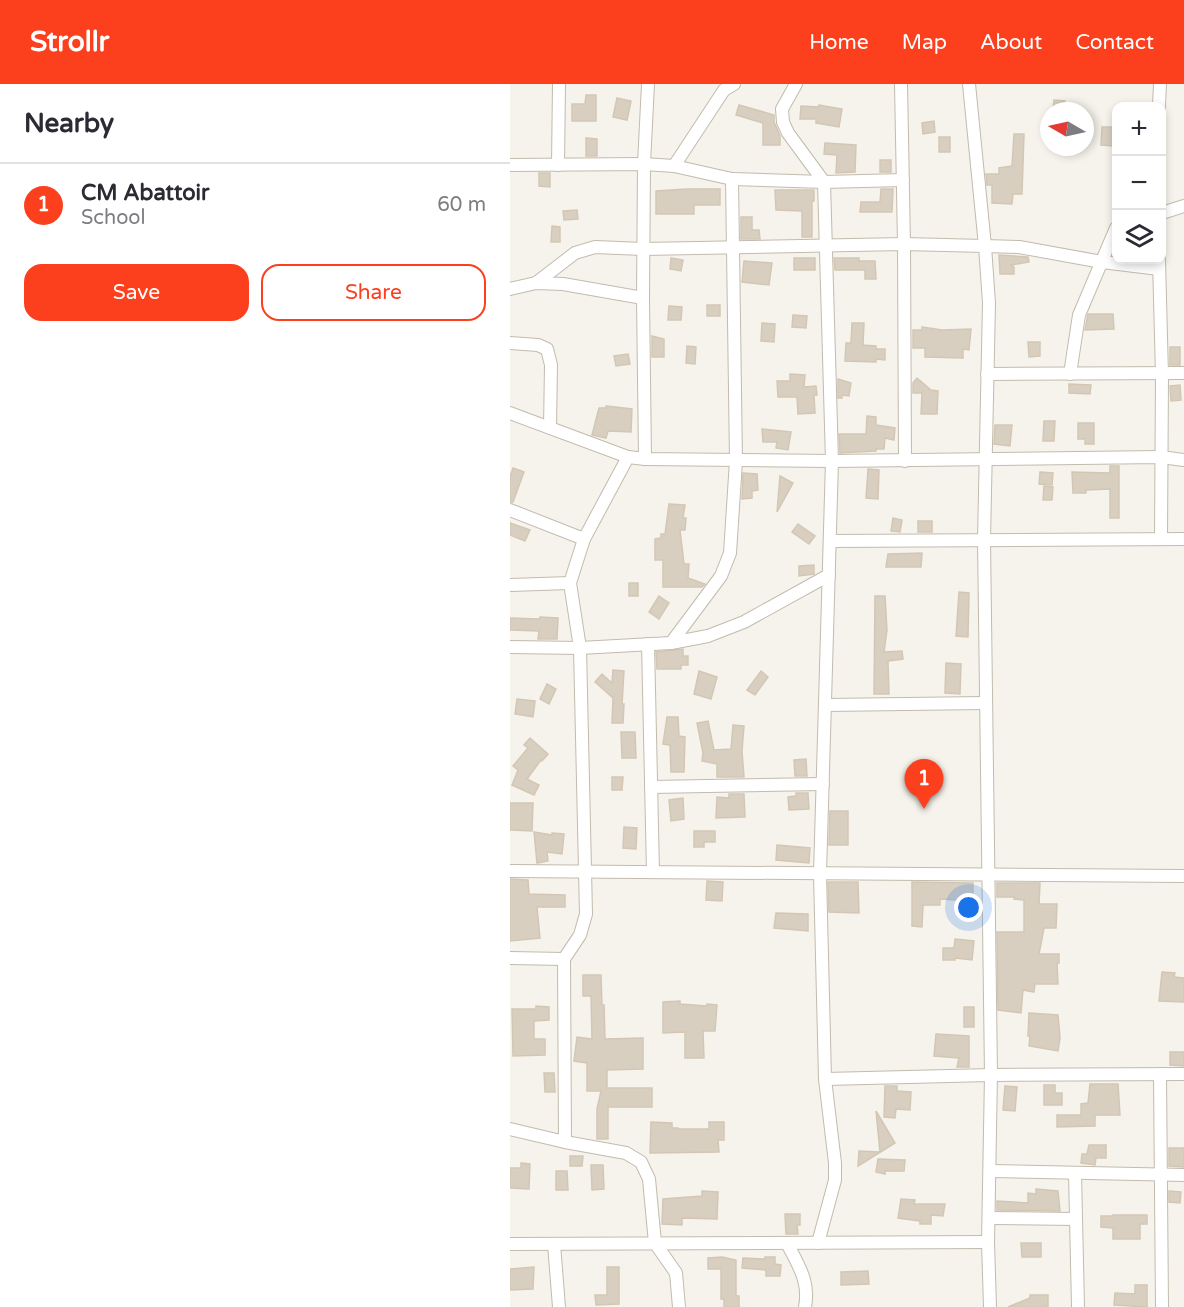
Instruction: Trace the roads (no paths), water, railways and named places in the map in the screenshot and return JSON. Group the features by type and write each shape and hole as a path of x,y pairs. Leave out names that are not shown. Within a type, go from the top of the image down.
{"street":[{"path":"558,165 559,84"},
{"path":"645,459 644,164 648,84"},
{"path":"674,166 724,90 734,84"},
{"path":"796,84 782,109 783,122 788,133 825,182 827,244 831,461 820,873 825,1079 835,1180 818,1243"},
{"path":"901,84 905,460"},
{"path":"969,84 989,303 984,540 991,1074 988,1242 990,1307"},
{"path":"1159,102 1160,84"},
{"path":"510,165 644,164 674,166 732,179 825,182 903,180"},
{"path":"671,643 726,566 730,553 736,461 732,179"},
{"path":"1166,211 1184,206"},
{"path":"1070,374 1079,315 1112,238"},
{"path":"536,283 575,253 595,248 644,249 827,244 985,246 1019,247 1112,262"},
{"path":"1159,264 1162,375 1161,539"},
{"path":"510,288 536,283 563,284 643,298"},
{"path":"510,343 538,345 547,349 551,365 550,428"},
{"path":"987,374 1162,375 1184,373"},
{"path":"510,413 628,457 645,459 831,461 1161,457 1184,460"},
{"path":"565,1142 564,959 580,935 586,915 580,648 570,583 584,539 628,457"},
{"path":"510,510 584,539"},
{"path":"830,541 1184,539"},
{"path":"510,647 580,648 671,643 708,636 744,622 829,575"},
{"path":"510,585 570,583"},
{"path":"648,644 653,872"},
{"path":"825,705 985,703"},
{"path":"651,787 823,784"},
{"path":"510,871 1184,876"},
{"path":"510,958 564,959"},
{"path":"825,1079 991,1074 1184,1074"},
{"path":"1160,1074 1162,1307"},
{"path":"510,1129 626,1153 641,1162 649,1179 655,1243 676,1273 679,1307"},
{"path":"990,1171 1184,1175"},
{"path":"1075,1173 1078,1307"},
{"path":"989,1218 1076,1219"},
{"path":"510,1244 988,1242"},
{"path":"787,1243 804,1277 808,1294 805,1307"},
{"path":"554,1244 559,1307"}],"place":[{"name":"CM Abattoir","path":"924,809"}]}
